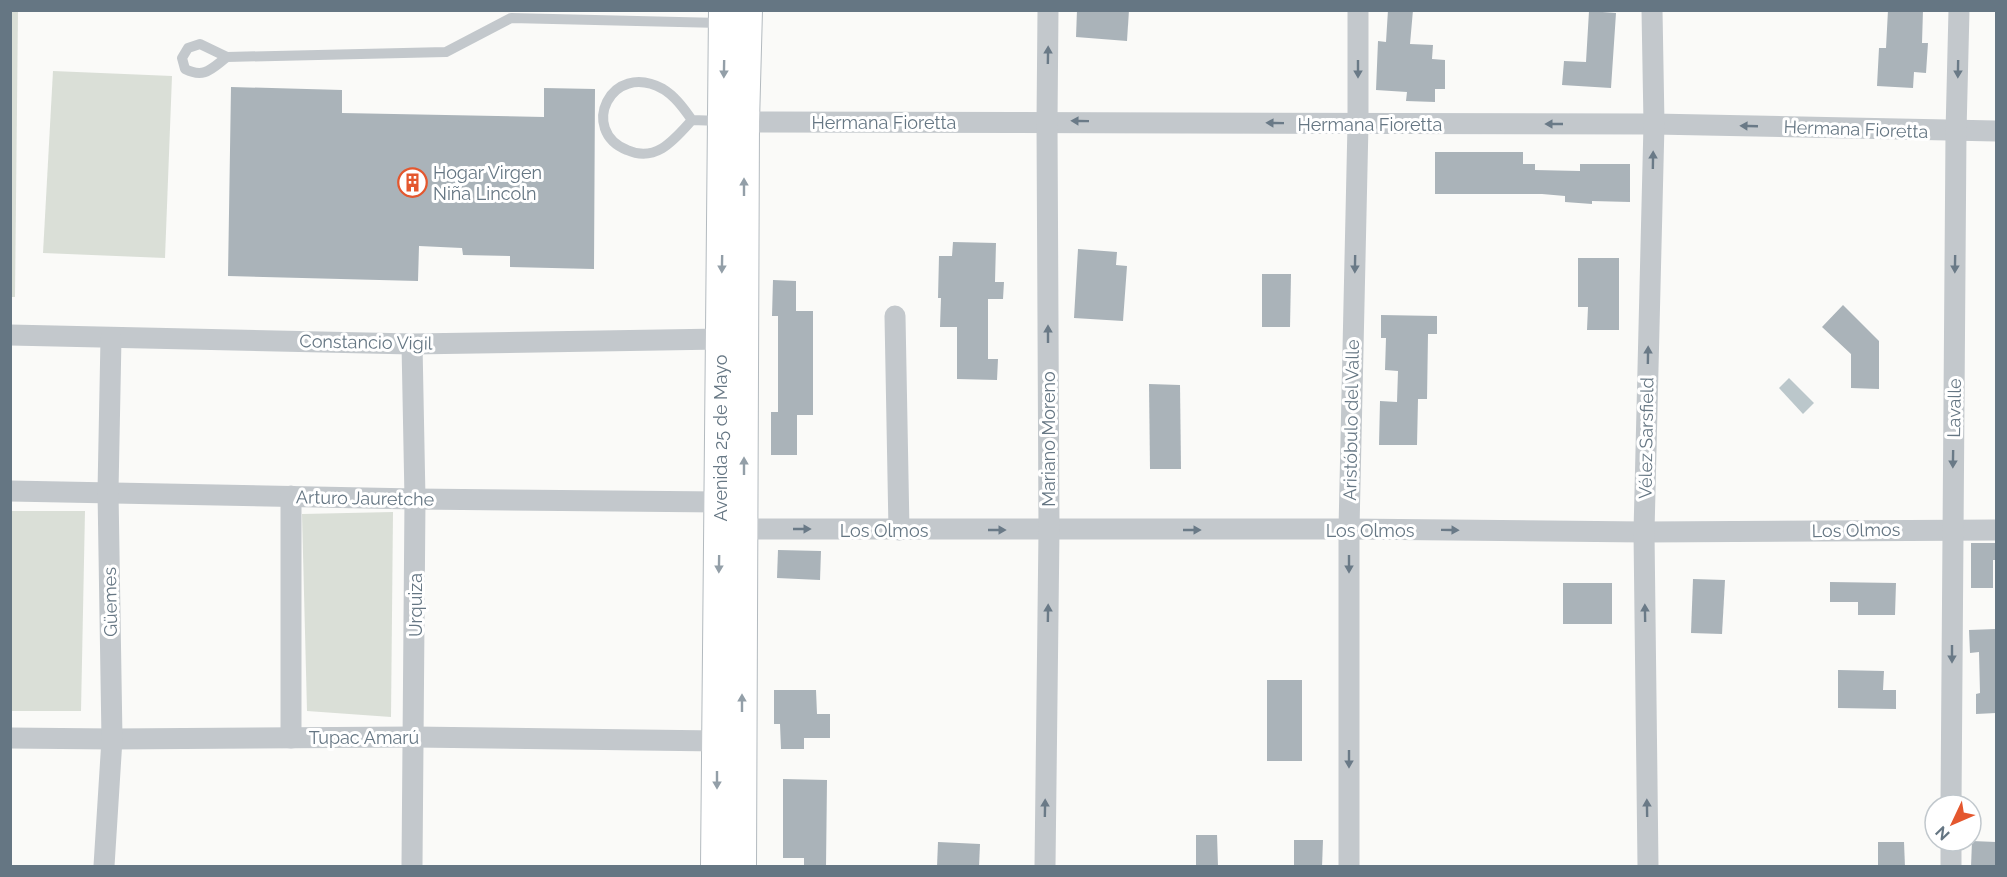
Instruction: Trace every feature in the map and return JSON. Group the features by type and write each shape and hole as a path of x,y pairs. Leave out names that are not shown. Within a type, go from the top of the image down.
{"main road":[{"name":"Avenida 25 de Mayo","path":"732,15 734,121 732,515 741,867"},
{"name":"Avenida 25 de Mayo","path":"716,867 717,741 732,515 721,339 734,121"}],"street":[{"name":"Mariano Moreno","path":"1045,867 1049,530 1048,10"},
{"name":"Aristóbulo del Valle","path":"1348,867 1349,529 1358,124 1358,10"},
{"name":"Vélez Sarsfield","path":"1647,867 1644,532 1654,124 1652,10"},
{"name":"Lavalle","path":"1951,793 1959,10"},
{"name":"Hermana Fioretta","path":"734,121 1654,124 1956,132 1996,131"},
{"path":"895,316 899,530"},
{"name":"Constancio Vigil","path":"10,335 412,344 721,339"},
{"name":"Güemes","path":"104,867 112,739 108,491 111,338"},
{"name":"Urquiza","path":"412,344 415,499 412,867"},
{"name":"Arturo Jauretche","path":"10,490 415,499 732,515"},
{"path":"291,496 291,738"},
{"name":"Los Olmos","path":"732,515 899,530 1349,529 1644,532 1996,530"},
{"name":"Tupac Amarú","path":"10,738 414,737 717,741"}],"lane":[{"path":"227,57 446,52 511,18 732,15"},
{"path":"692,120 664,89 647,82 631,81 616,90 607,101 604,110 604,128 610,139 620,148 632,153 647,155 661,150 674,140 692,120 734,121"}],"shaded area":[{"path":"10,11 18,11 15,297 11,297"},
{"path":"53,71 172,76 165,258 43,253"},
{"path":"1789,378 1814,403 1803,414 1779,388"},
{"path":"11,511 85,511 81,711 11,711"},
{"path":"393,512 391,717 307,711 302,514"}],"building":[{"path":"1077,10 1129,10 1127,41 1076,37"},
{"path":"1388,10 1413,10 1410,44 1433,45 1432,59 1445,60 1445,89 1435,89 1435,102 1406,101 1407,92 1376,90 1378,41 1386,42"},
{"path":"1888,10 1923,10 1922,43 1928,43 1926,73 1914,72 1913,88 1877,86 1879,48 1886,48"},
{"path":"1589,11 1616,13 1611,88 1562,85 1564,61 1586,62"},
{"name":"Hogar Virgen Niña Lincoln","path":"231,87 342,90 342,113 544,117 544,88 595,89 594,269 510,267 510,256 463,255 462,248 419,246 418,281 228,276"},
{"path":"1435,152 1523,152 1523,164 1535,164 1535,170 1580,171 1580,164 1630,164 1630,202 1592,201 1592,204 1565,202 1565,196 1542,194 1435,194"},
{"path":"953,242 996,243 995,282 1004,282 1003,299 988,299 988,359 998,359 997,380 957,379 957,327 940,327 939,256 952,256"},
{"path":"1078,249 1117,252 1116,265 1127,266 1123,321 1074,318"},
{"path":"1578,258 1619,258 1619,330 1587,330 1588,307 1578,307"},
{"path":"1262,274 1291,274 1290,327 1262,327"},
{"path":"773,280 796,281 796,311 813,311 813,415 797,415 797,455 771,455 771,412 778,412 778,316 772,316"},
{"path":"1843,305 1879,341 1879,389 1851,388 1851,354 1822,327"},
{"path":"1381,315 1437,316 1437,334 1428,334 1427,399 1418,399 1417,445 1379,445 1380,401 1397,402 1398,371 1385,370 1386,338 1381,338"},
{"path":"1149,384 1180,385 1181,469 1150,469"},
{"path":"1971,543 1996,543 1996,560 1993,560 1993,588 1971,588"},
{"path":"778,550 821,551 820,580 777,578"},
{"path":"1693,579 1725,580 1722,634 1691,633"},
{"path":"1830,582 1896,583 1895,615 1858,615 1858,602 1830,602"},
{"path":"1563,583 1612,583 1612,624 1563,624"},
{"path":"1996,629 1996,713 1976,714 1976,694 1980,693 1979,652 1970,653 1969,630"},
{"path":"1838,670 1884,671 1883,690 1896,690 1896,709 1838,708"},
{"path":"1267,680 1302,680 1302,761 1267,761"},
{"path":"774,690 816,690 817,714 830,714 830,738 804,738 804,749 781,749 780,724 774,724"},
{"path":"783,779 827,780 826,867 804,867 804,858 783,858"},
{"path":"1196,835 1217,835 1218,867 1196,867"},
{"path":"1294,840 1323,840 1322,867 1294,867"},
{"path":"1983,841 1996,842 1996,867 1971,867 1972,853 1983,853"},
{"path":"938,842 980,844 979,867 937,867"},
{"path":"1878,842 1904,842 1905,867 1878,867"}],"place":[{"name":"Hogar Virgen Niña Lincoln","path":"412,182"}]}
